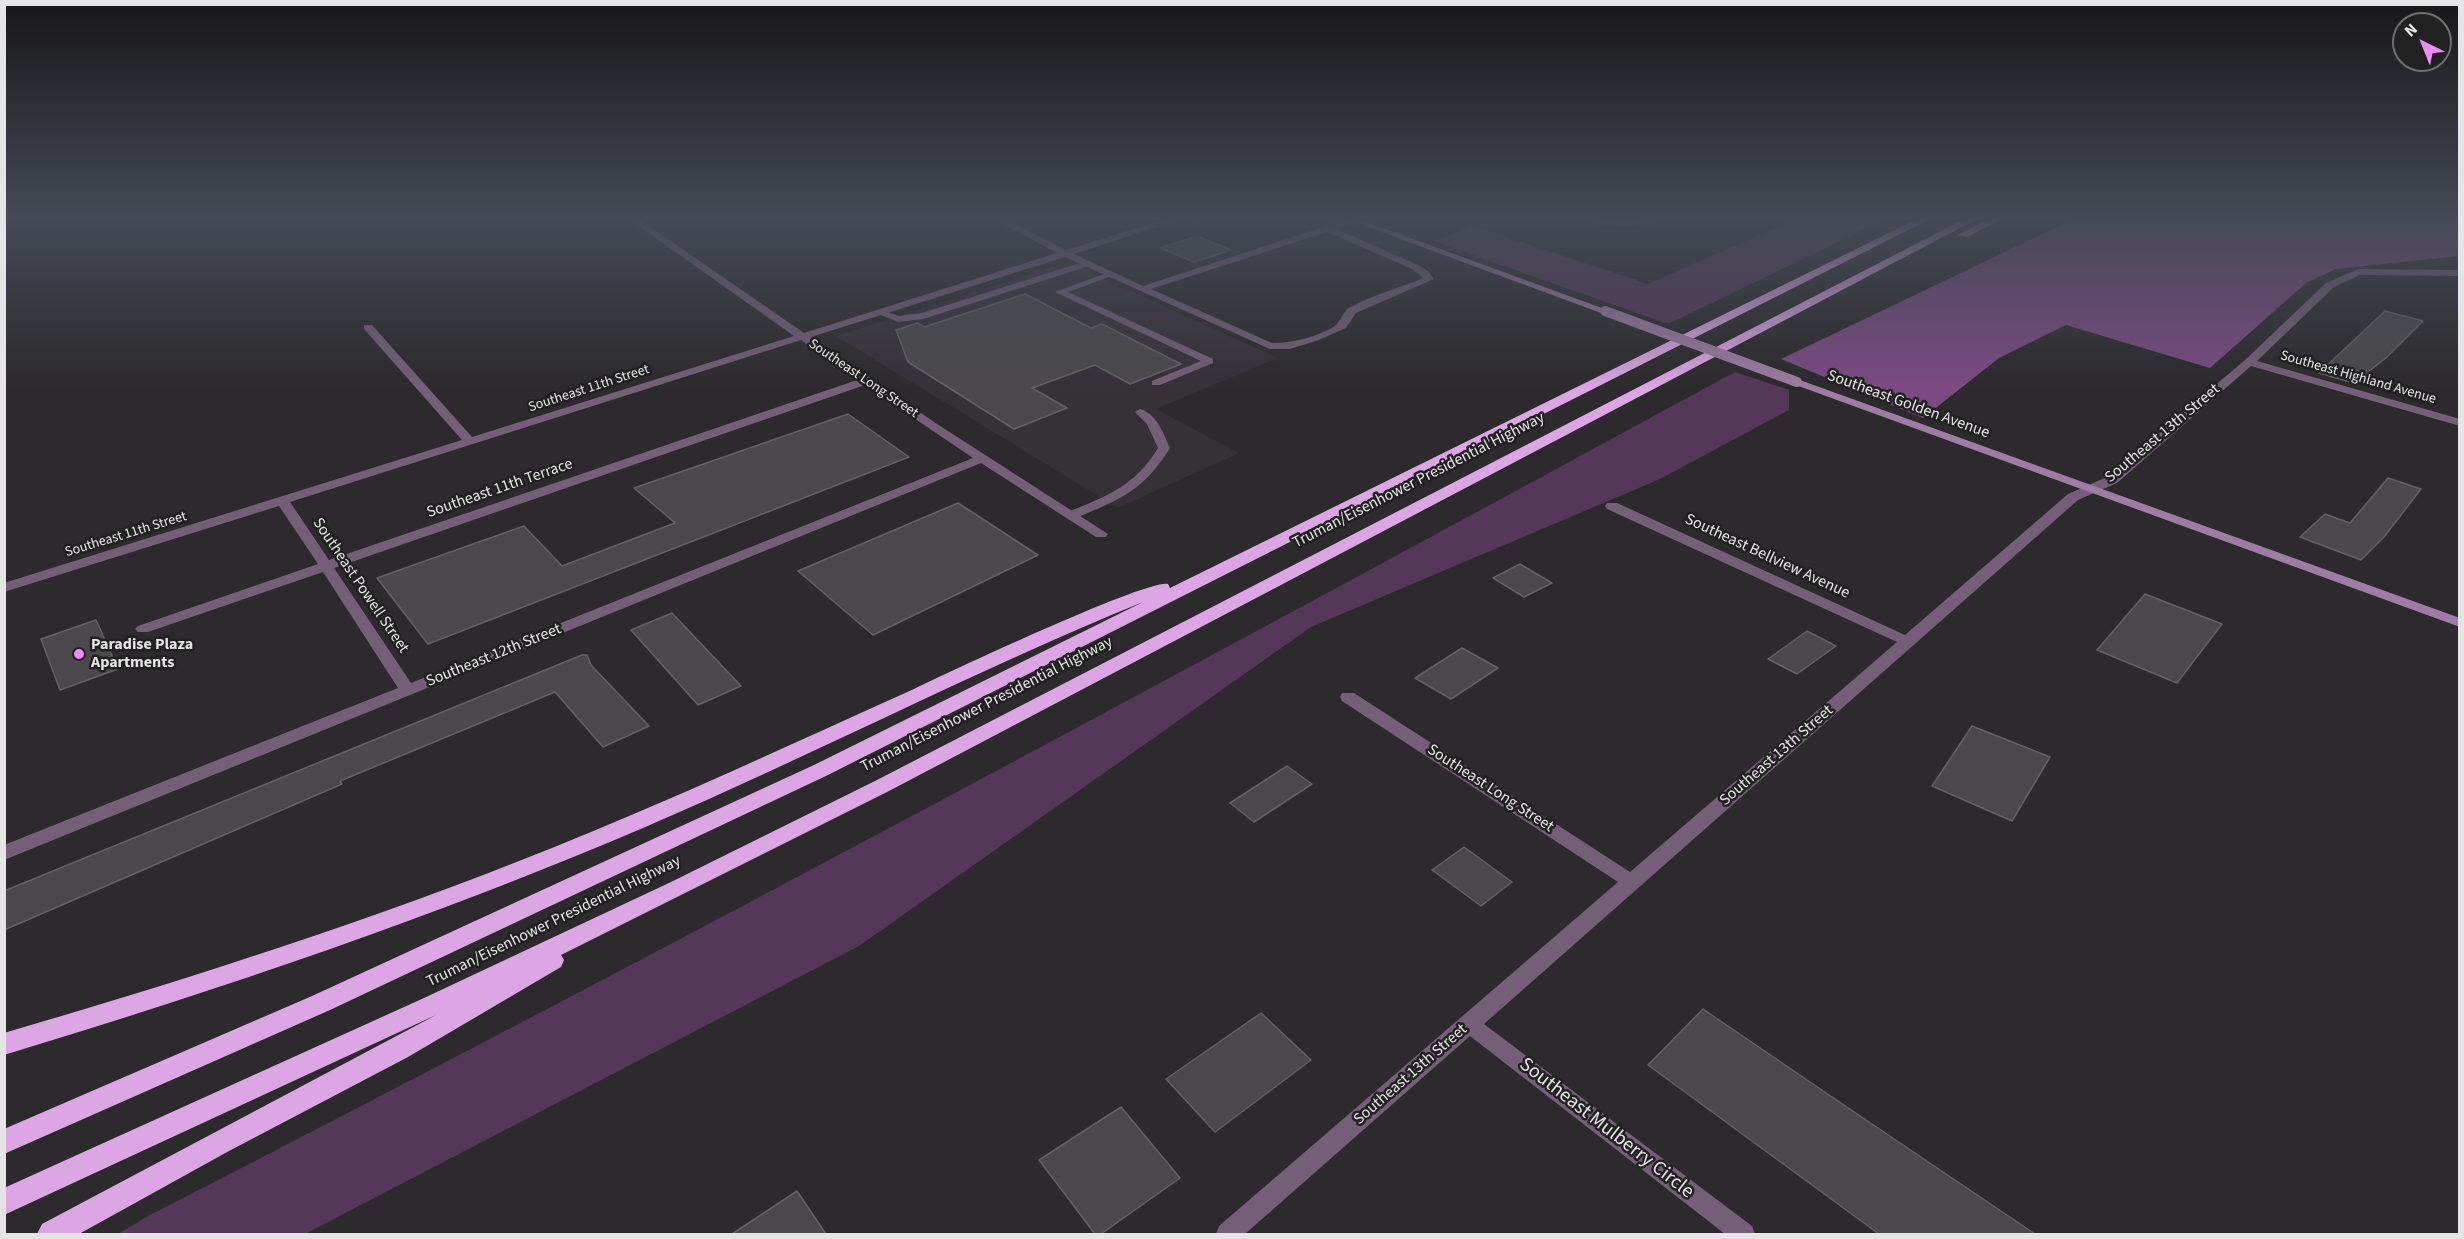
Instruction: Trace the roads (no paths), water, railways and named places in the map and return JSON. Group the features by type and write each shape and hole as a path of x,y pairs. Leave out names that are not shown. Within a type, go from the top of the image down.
{"highway":[{"name":"Truman/Eisenhower Presidential Highway","path":"4,1142 321,1003 821,770 1813,275"},
{"name":"Truman/Eisenhower Presidential Highway","path":"4,1202 401,1020 679,888 882,786 1865,275"},
{"path":"4,1044 262,963 555,854 772,762 1108,609 1273,544"},
{"path":"52,1234 219,1142 399,1048 679,888"}],"street":[{"name":"Southeast Long Street","path":"713,275 803,338 1101,534"},
{"name":"Southeast 11th Street","path":"5,585 283,501 1000,275"},
{"path":"1110,275 1270,346 1301,345 1342,326 1344,319 1352,311 1429,279 1426,275"},
{"path":"1142,289 1186,275"},
{"name":"Southeast Golden Avenue","path":"1506,275 2460,623"},
{"name":"Southeast 13th Street","path":"1228,1234 2073,497 2112,480 2249,362 2330,285 2352,275"},
{"path":"368,327 470,442"},
{"name":"Southeast Highland Avenue","path":"2249,362 2460,423"},
{"name":"Southeast 11th Terrace","path":"144,628 868,380"},
{"name":"Southeast 12th Street","path":"4,853 983,458"},
{"name":"Southeast Powell Street","path":"283,501 408,690"},
{"name":"Southeast Bellview Avenue","path":"1612,506 1907,641"},
{"name":"Southeast Long Street","path":"1348,697 1632,882"},
{"name":"Southeast Mulberry Circle","path":"1469,1024 1743,1234"}],"lane":[{"path":"881,313 898,319 923,316 1052,275"},
{"path":"1110,275 1060,292 1209,361 1156,383"},
{"path":"1072,515 1139,483 1154,466 1164,448 1146,415 1140,412"}],"place":[{"name":"Paradise Plaza Apartments","path":"79,654"}]}
